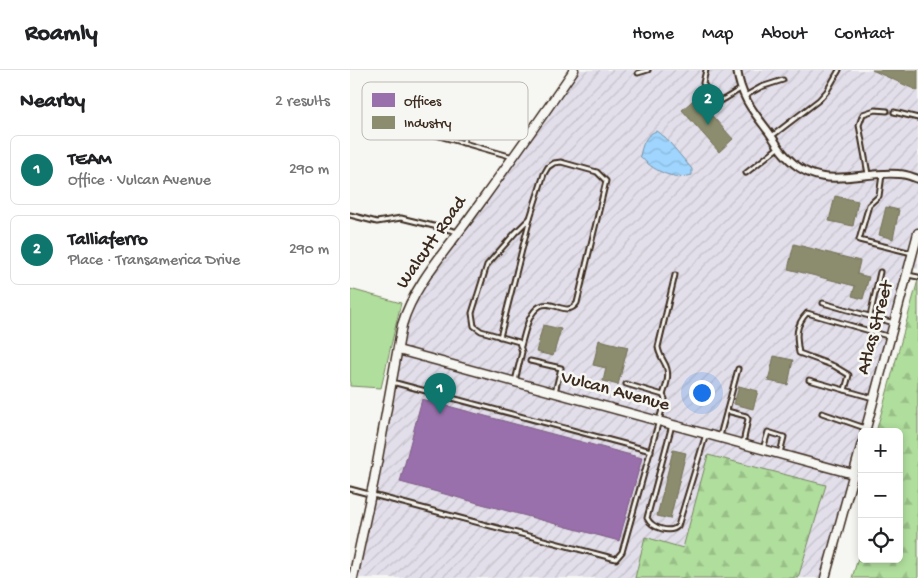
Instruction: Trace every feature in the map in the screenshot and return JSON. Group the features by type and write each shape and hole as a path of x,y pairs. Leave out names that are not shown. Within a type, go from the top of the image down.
{"street":[{"name":"Walcutt Road","path":"528,137 574,70"},
{"path":"737,70 740,89 779,147 797,166 824,178 898,173 918,178"},
{"name":"Walcutt Road","path":"353,578 371,494 402,325 408,306 424,280 526,140"},
{"name":"Atlas Street","path":"866,428 918,233"},
{"name":"Vulcan Avenue","path":"398,350 853,474"},
{"path":"825,578 858,457"}],"lane":[{"path":"638,73 648,70"},
{"path":"706,70 703,84 710,97 718,101 724,101 740,89"},
{"path":"772,136 820,100 839,70"},
{"path":"745,97 761,87 783,80"},
{"path":"868,176 859,125 863,114 875,110 887,111"},
{"path":"894,112 918,118"},
{"path":"453,140 514,157"},
{"path":"746,173 779,147"},
{"path":"500,337 530,218 544,174 554,163 561,162 597,172 606,181 577,303 570,309 547,304 540,306 529,320 521,346 522,352 515,381"},
{"path":"882,174 878,196 868,205 859,240 913,253"},
{"path":"350,215 377,222 401,218 459,232"},
{"path":"521,346 519,342 481,331 474,326 472,313 487,265 515,232 530,218"},
{"path":"870,316 880,272"},
{"path":"350,488 616,558 622,552 664,399 668,375 658,347 675,275"},
{"path":"907,275 918,277"},
{"path":"823,303 894,323"},
{"path":"845,390 849,375 834,366 799,352 796,338 799,321 807,313 891,337"},
{"path":"530,361 561,368 555,392"},
{"path":"720,437 738,368"},
{"path":"809,380 874,398"},
{"path":"392,382 651,451"},
{"path":"626,384 664,395"},
{"path":"727,411 746,416 748,419 743,443"},
{"path":"822,413 860,428"},
{"path":"673,424 647,518 654,526 668,530 678,526 706,433"},
{"path":"763,449 768,432 783,436 780,454"}],"shaded area":[{"path":"574,70 918,70 918,269 909,267 863,428 858,428 858,458 825,578 353,578 408,306 525,140 528,140 528,135"}],"green space":[{"path":"918,280 918,578 852,578 858,558 858,563 903,563 903,428 877,428"},
{"path":"350,289 401,303 381,388 350,386"},
{"path":"708,455 826,485 798,578 635,578 645,537 683,548"}],"water":[{"path":"656,131 665,137 692,169 692,175 678,177 663,173 651,166 640,156 647,138"}],"building: Offices":[{"path":"422,399 642,458 619,541 400,482"}],"building: Industry":[{"path":"872,70 918,70 918,91"},
{"path":"700,94 711,106 707,110 733,139 719,152 682,110"},
{"path":"835,196 858,201 853,226 829,221"},
{"path":"886,207 899,210 893,239 879,235"},
{"path":"794,244 860,261 857,274 869,277 863,299 852,296 855,286 788,269"},
{"path":"543,325 561,329 553,356 536,352"},
{"path":"599,340 628,347 618,385 603,381 606,368 593,365"},
{"path":"774,356 793,360 788,385 768,381"},
{"path":"739,386 758,391 753,409 734,404"},
{"path":"673,450 686,453 670,519 657,516"}],"place":[{"name":"Talliaferro","path":"708,125"},
{"name":"TEAM","path":"440,414"}]}
